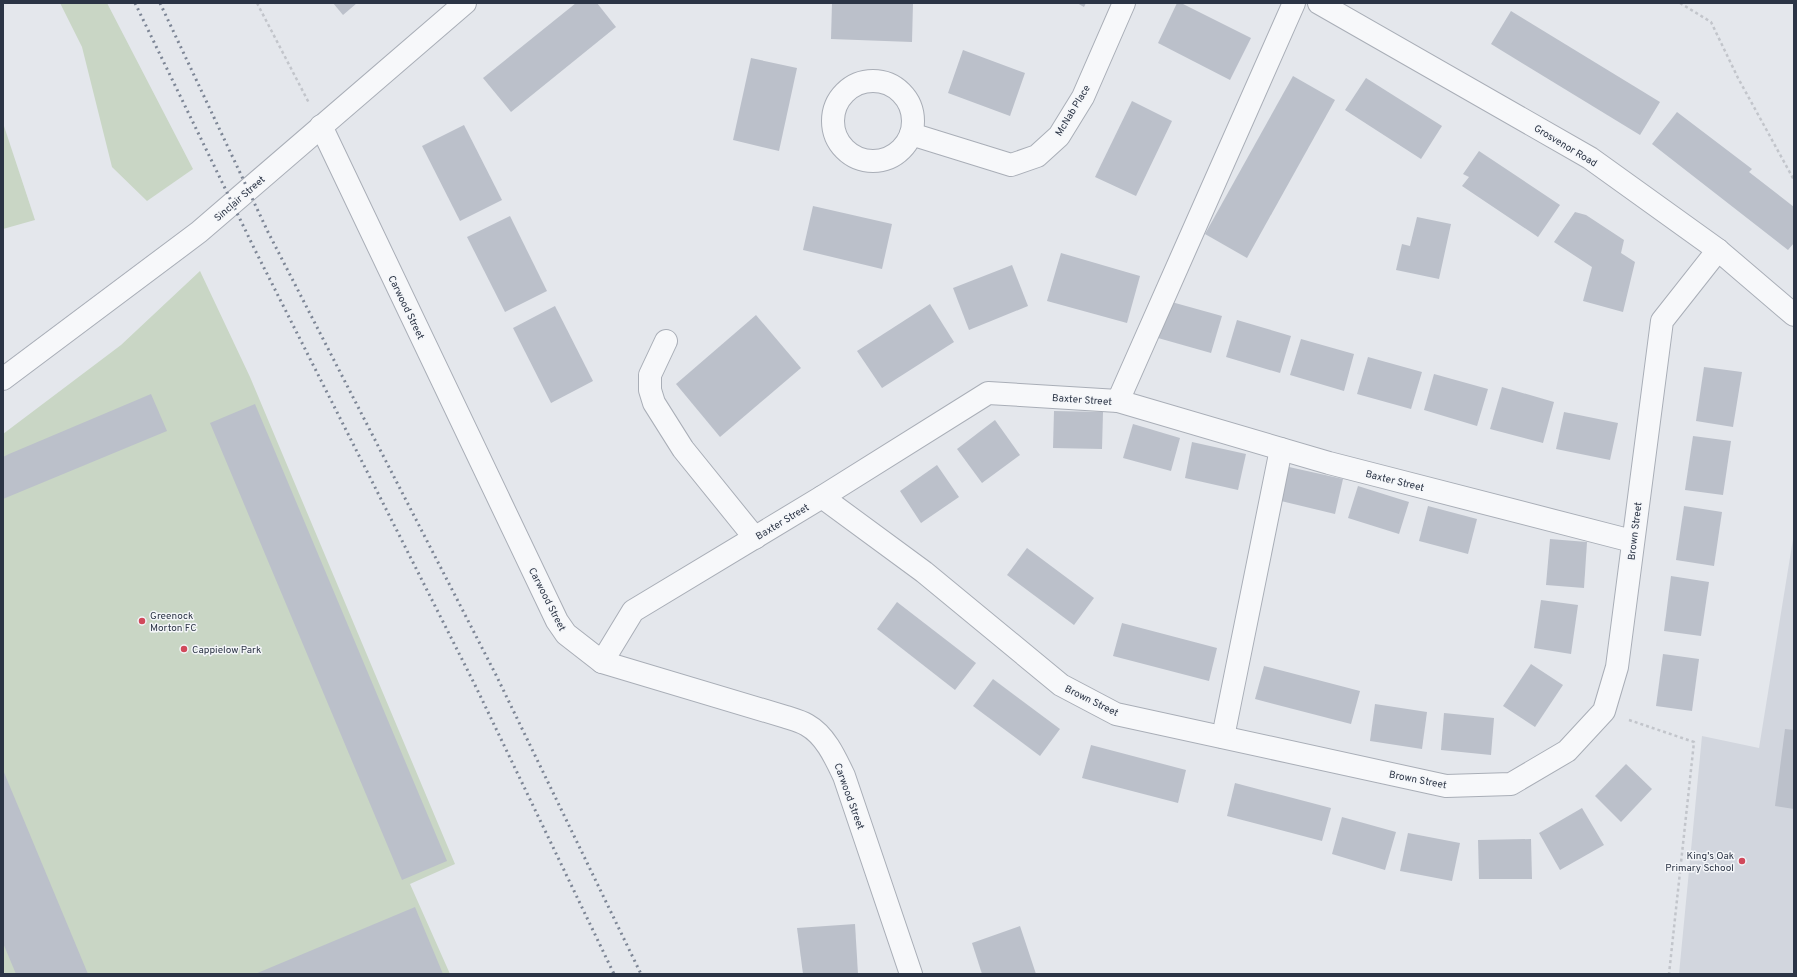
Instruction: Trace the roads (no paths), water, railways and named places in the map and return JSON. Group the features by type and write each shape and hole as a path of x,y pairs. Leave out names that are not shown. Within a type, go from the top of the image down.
{"street":[{"name":"Sinclair Street","path":"3,380 199,232 464,3"},
{"name":"McNab Place","path":"911,134 1011,166 1037,156 1059,136 1083,97 1124,3"},
{"path":"1118,402 1294,3"},
{"name":"Grosvenor Road","path":"1318,3 1590,158 1718,250 1794,315"},
{"name":"Carwood Street","path":"321,126 557,621 566,634 602,662 786,717 807,725 823,740 835,757 844,776 911,974"},
{"name":"Brown Street","path":"822,497 924,572 1060,685 1116,714 1446,786 1511,784 1567,751 1604,711 1617,667 1632,541 1662,320 1718,250"},
{"path":"666,341 650,375 650,390 654,403 683,449 755,538"},
{"name":"Baxter Street","path":"602,662 633,611 822,497 988,393 1118,402 1281,449 1632,541"},
{"path":"1223,738 1281,449"}],"railway":[{"path":"135,3 255,250 475,685 614,974"},
{"path":"160,3 268,232 496,675 641,974"}],"place":[{"name":"Greenock Morton FC","path":"142,621"},
{"name":"Cappielow Park","path":"184,649"},
{"name":"King's Oak Primary School","path":"1742,861"}]}
